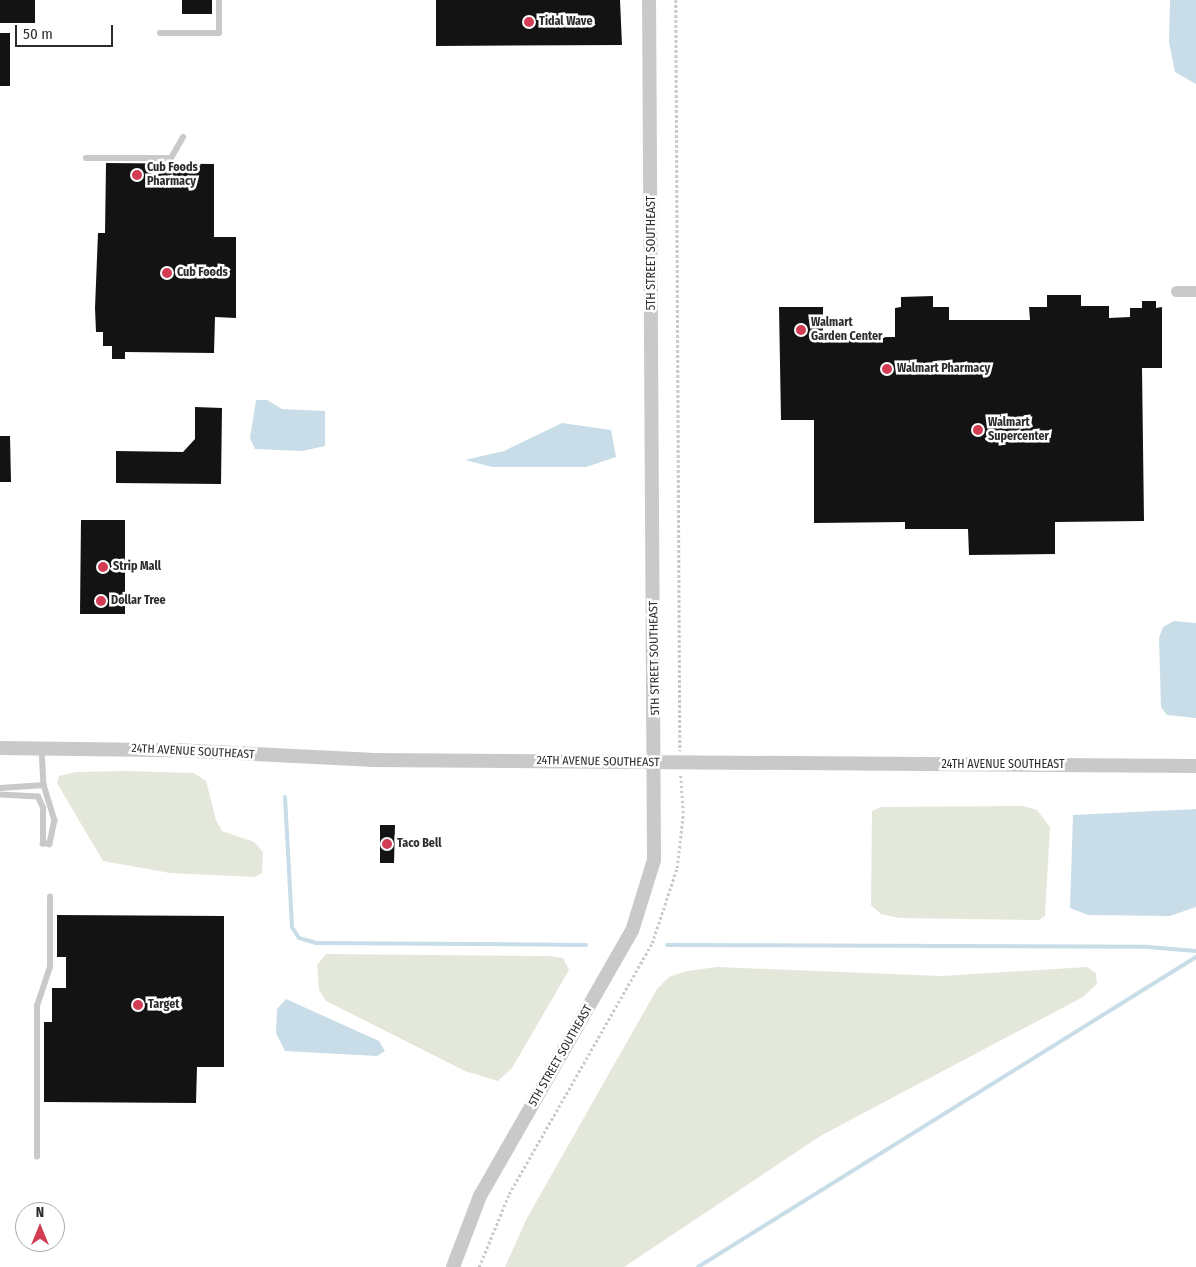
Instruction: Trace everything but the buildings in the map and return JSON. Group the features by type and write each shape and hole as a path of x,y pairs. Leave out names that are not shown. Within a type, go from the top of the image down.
{"street":[{"name":"5TH STREET SOUTHEAST","path":"453,1267 480,1196 636,921 655,852 656,763 650,0"},
{"path":"1176,291 1196,291"},
{"name":"24TH AVENUE SOUTHEAST","path":"0,748 352,760 1196,766"}],"lane":[{"path":"160,33 219,33 219,0"},
{"path":"86,158 171,158 183,137"},
{"path":"0,795 38,797 43,819 42,844 50,844 55,820 44,785 42,748"},
{"path":"0,788 44,785"},
{"path":"43,819 55,820"},
{"path":"37,1157 38,1006 50,967 50,896"}],"shaded area":[{"path":"76,772 194,773 206,781 216,820 222,831 254,842 263,852 262,873 254,877 170,873 103,861 57,783 59,776"},
{"path":"1023,806 1037,810 1050,827 1045,916 1039,920 899,918 881,914 871,905 872,811 881,807"},
{"path":"326,954 548,956 563,958 569,970 512,1068 498,1081 465,1071 326,1001 319,990 317,965"},
{"path":"717,967 941,976 1087,967 1096,973 1097,984 1083,997 822,1135 624,1267 505,1267 527,1218 657,989 669,977 687,971"}],"water":[{"path":"1170,0 1196,0 1196,84 1175,72 1169,42"},
{"path":"256,400 267,400 282,409 325,411 325,446 302,451 255,449 250,438"},
{"path":"562,423 611,430 616,457 586,467 492,467 465,460 504,451"},
{"path":"1174,621 1196,623 1196,718 1167,715 1161,707 1159,638 1163,627"},
{"path":"1196,809 1196,907 1170,916 1088,915 1070,908 1073,815"},
{"path":"286,999 379,1041 385,1051 377,1056 285,1051 276,1033 277,1009"}],"waterway":[{"path":"285,797 292,927 299,938 316,943 586,945"},
{"path":"667,945 1148,947 1196,951"},
{"path":"698,1267 1196,957"}],"place":[{"name":"Tidal Wave","path":"529,22"},
{"name":"Cub Foods Pharmacy","path":"137,175"},
{"name":"Cub Foods","path":"167,273"},
{"name":"Walmart Garden Center","path":"801,330"},
{"name":"Walmart Pharmacy","path":"887,369"},
{"name":"Walmart Supercenter","path":"978,430"},
{"name":"Strip Mall","path":"103,567"},
{"name":"Dollar Tree","path":"101,601"},
{"name":"Taco Bell","path":"387,844"},
{"name":"Target","path":"138,1005"}]}
